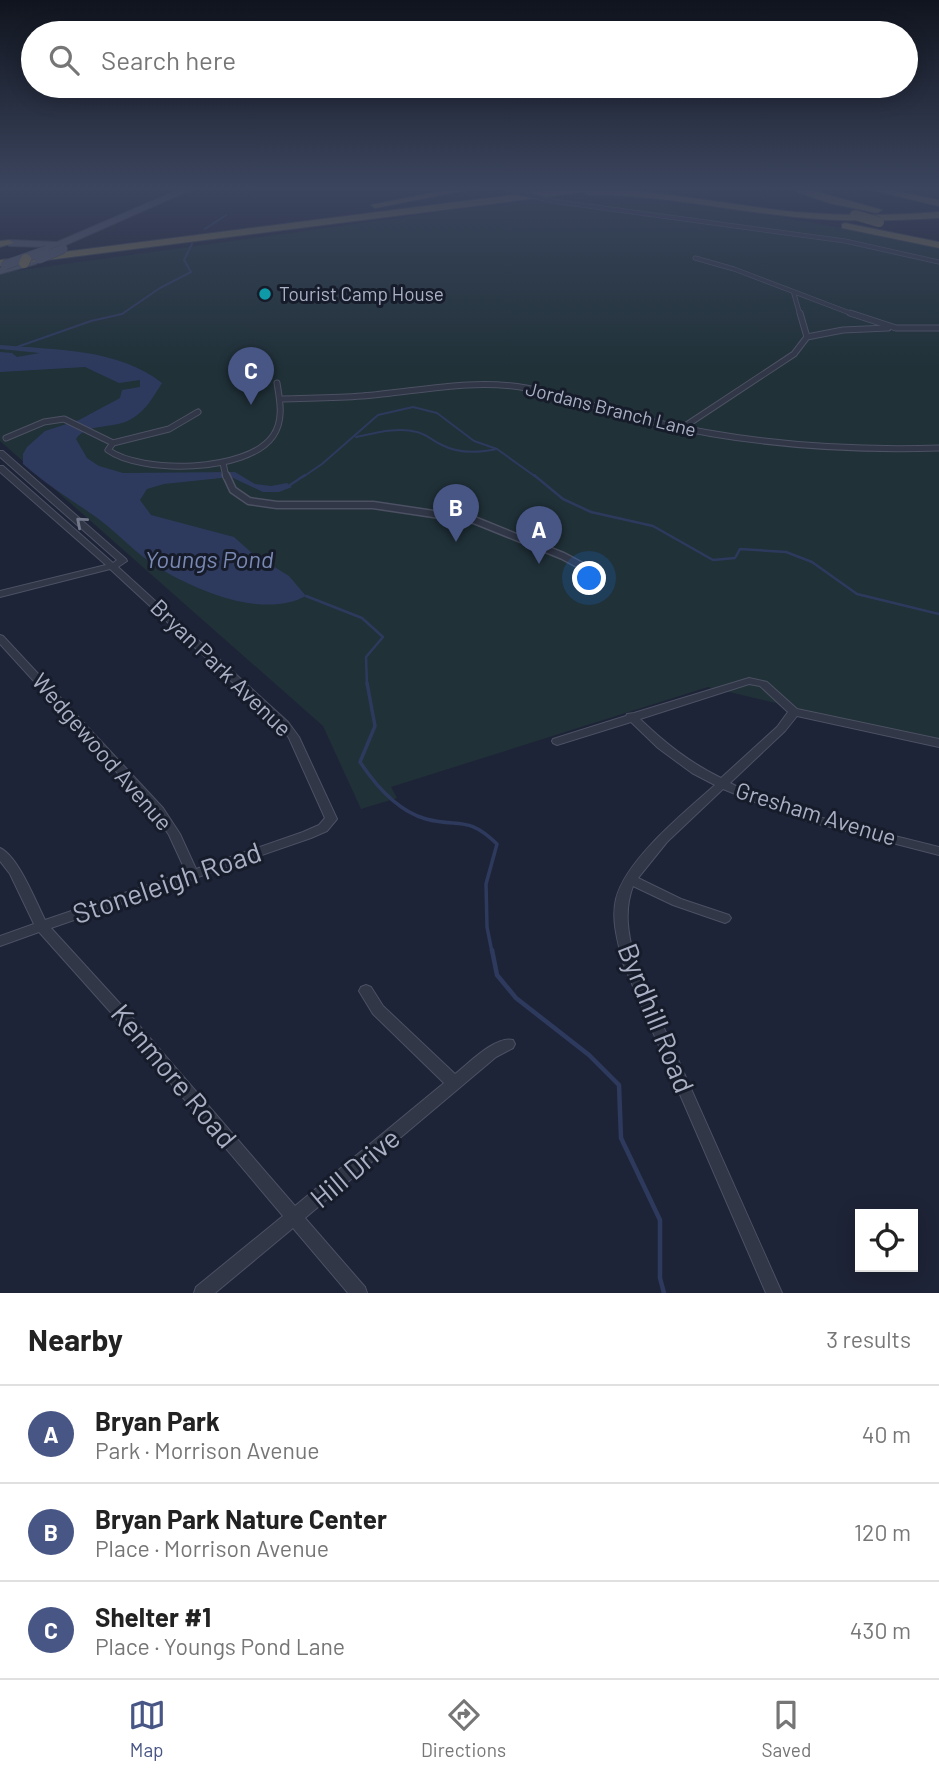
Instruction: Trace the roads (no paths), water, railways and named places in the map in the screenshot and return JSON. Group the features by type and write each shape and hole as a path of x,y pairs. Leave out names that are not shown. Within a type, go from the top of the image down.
{"highway":[{"path":"1,265 113,247"},
{"path":"1,265 134,247"},
{"path":"27,262 54,264 150,247"}],"main road":[{"path":"27,262 47,250 62,247"},
{"path":"1,265 27,262 63,247"}],"street":[{"path":"875,247 939,261"},
{"path":"695,258 734,269 794,294 896,328"},
{"path":"794,294 807,337"},
{"path":"681,428 794,354 807,337 843,330 939,328"},
{"path":"198,412 169,429 113,443 109,446 110,453 131,463 223,463 250,452 271,439 281,412 282,398 277,383"},
{"name":"Jordans Branch Lane","path":"282,398 361,396 470,384 495,385 526,388 681,428 832,447 906,451 939,448"},
{"path":"6,438 44,422 60,419 113,443"},
{"name":"Bryan Park Avenue","path":"0,453 116,553 123,561 113,566"},
{"path":"223,463 233,490 245,498 265,504 373,505 474,520 563,556 593,572 598,580"},
{"name":"Bryan Park Avenue","path":"0,468 113,566 284,724 294,737 331,819"},
{"path":"0,594 113,566"},
{"name":"Wedgewood Avenue","path":"0,638 159,811 174,834 192,874"},
{"path":"557,741 749,681 762,684 794,712 939,743"},
{"name":"Byrdhill Road","path":"774,1293 629,963 621,928 622,900 629,879 652,850 781,729 794,712"},
{"name":"Gresham Avenue","path":"631,716 653,738 721,784 750,798 798,814 939,851"},
{"name":"Stoneleigh Road","path":"0,941 315,832 331,819"},
{"name":"Kenmore Road","path":"0,852 15,872 42,927 119,1012 359,1293"},
{"path":"629,879 677,902 725,918"},
{"path":"366,991 378,1010 455,1084"},
{"name":"Hill Drive","path":"202,1293 491,1053 508,1044"}],"water":[{"name":"Youngs Pond","path":"0,345 63,350 106,357 126,363 162,383 146,407 133,418 126,422 87,430 76,439 87,458 99,466 123,473 235,472 255,484 271,486 287,483 292,487 279,492 263,492 231,477 164,484 147,489 140,500 151,515 234,537 252,553 289,576 306,596 270,605 251,603 211,593 174,577 32,472 23,464 23,454 45,431 79,420 120,398 122,390 140,387 140,380 119,383 85,367 0,372 0,352 12,353 17,357 40,353 0,349"}],"waterway":[{"path":"17,347 91,321 122,314 160,288 191,272 184,260 190,247"},
{"path":"303,477 378,415 413,407 437,413 474,441 497,449"},
{"path":"356,437 402,430 421,433 455,450 476,452 497,449"},
{"path":"497,449 536,477"},
{"path":"290,485 305,475"},
{"path":"534,475 563,499 591,512 653,526 713,560 735,558 740,549 786,552 812,562 857,594 939,614"},
{"path":"306,596 362,618 383,637 366,657 367,685"},
{"path":"367,683 375,726 360,762 373,780 397,804 415,815 470,826 497,844 486,884 487,927 492,952"},
{"path":"492,950 497,975 516,998 589,1055 619,1085 621,1138 660,1220 660,1278 664,1293"}],"place":[{"name":"Tourist Camp House","path":"265,294"},
{"name":"Shelter #1","path":"251,405"},
{"name":"Bryan Park Nature Center","path":"456,542"},
{"name":"Bryan Park","path":"539,564"}]}
